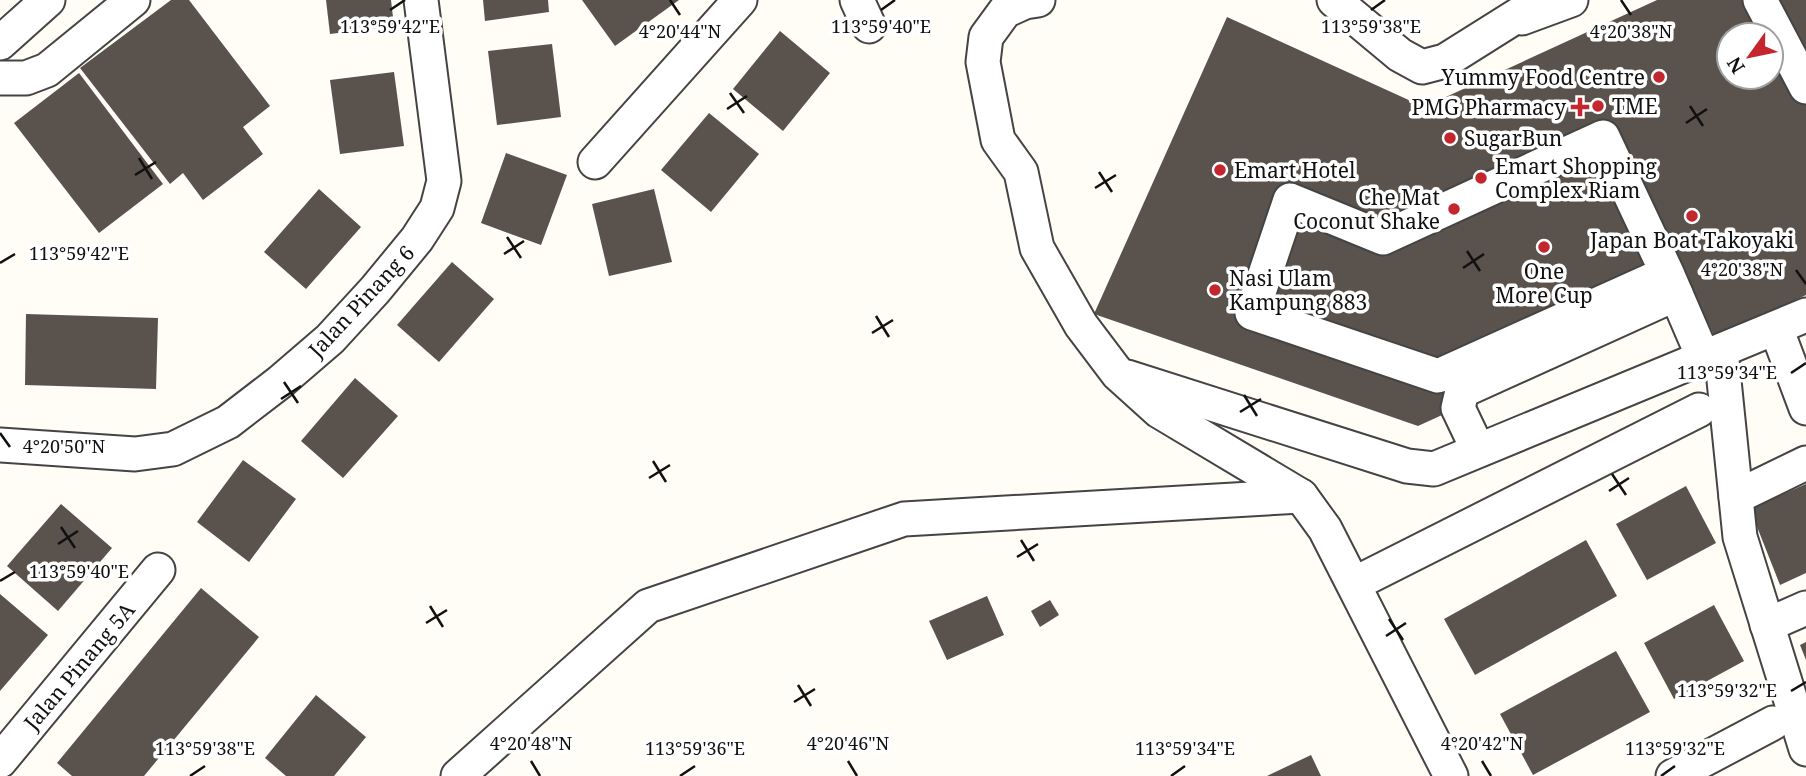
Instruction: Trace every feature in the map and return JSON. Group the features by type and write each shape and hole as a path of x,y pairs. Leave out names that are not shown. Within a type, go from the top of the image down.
{"street":[{"path":"0,43 48,0"},
{"path":"0,78 26,78 47,70 133,0"},
{"name":"Jalan Pinang 6","path":"0,445 135,454 173,449 228,422 330,339 418,239 437,208 444,181 421,0"},
{"path":"595,162 740,0"},
{"path":"1038,0 1025,2 1005,11 986,37 983,62 998,140 1021,172 1037,248 1081,325 1118,374 1158,411 1301,496 1325,529 1451,776"},
{"path":"1334,0 1400,55 1422,67 1445,61 1542,0"},
{"path":"1500,26 1571,0"},
{"path":"1760,0 1806,87"},
{"path":"1671,284 1438,376 1252,313 1290,200 1383,238 1603,136 1671,284 1712,355 1736,497 1740,537 1806,749"},
{"path":"1478,450 1458,408 1462,391 1671,284"},
{"path":"1118,374 1407,466 1434,469 1806,315"},
{"path":"1776,328 1806,408"},
{"path":"1354,584 1699,410"},
{"path":"1736,497 1806,463"},
{"path":"458,776 648,606 904,519 1301,496"},
{"name":"Jalan Pinang 5A","path":"0,761 158,570"},
{"path":"1767,625 1806,608"},
{"path":"1673,776 1773,723"}],"building":[{"path":"171,0 189,0 270,106 243,127 263,154 203,200 183,173 170,184 80,68"},
{"path":"326,0 391,0 394,26 330,34"},
{"path":"483,0 548,0 549,12 485,21"},
{"path":"582,0 679,0 615,46"},
{"name":"Emart Shopping Complex Riam","path":"1657,0 1806,0 1806,295 1715,338 1697,299 1418,426 1094,314 1227,17 1424,107"},
{"path":"780,31 830,73 783,131 733,89"},
{"path":"552,44 561,117 497,125 488,51"},
{"path":"394,72 404,146 340,154 330,80"},
{"path":"79,73 163,184 99,233 14,123"},
{"path":"709,113 759,154 711,212 661,170"},
{"path":"506,153 567,175 541,245 481,223"},
{"path":"319,189 361,227 306,289 264,252"},
{"path":"654,189 672,262 609,276 592,204"},
{"path":"452,262 494,299 439,362 397,325"},
{"path":"26,314 158,318 156,389 25,385"},
{"path":"355,378 398,416 343,478 301,441"},
{"path":"243,460 296,499 249,562 197,522"},
{"path":"1806,484 1806,573 1780,585 1750,509"},
{"path":"1686,486 1716,543 1647,580 1616,524"},
{"path":"61,504 112,548 58,611 7,566"},
{"path":"1586,540 1617,596 1475,675 1444,619"},
{"path":"201,588 259,637 144,776 72,776 57,763"},
{"path":"0,594 48,635 0,691"},
{"path":"987,596 1004,635 947,660 929,621"},
{"path":"1050,600 1059,615 1040,627 1031,611"},
{"path":"1714,605 1744,661 1674,699 1644,643"},
{"path":"1806,642 1806,660 1800,645"},
{"path":"1616,651 1650,712 1533,775 1500,714"},
{"path":"316,695 366,737 334,776 286,776 265,758"},
{"path":"1311,755 1321,776 1267,776"}],"place":[{"name":"Yummy Food Centre","path":"1659,77"},
{"name":"TME","path":"1598,106"},
{"name":"PMG Pharmacy","path":"1580,107"},
{"name":"SugarBun","path":"1450,138"},
{"name":"Emart Hotel","path":"1220,170"},
{"name":"Emart Shopping Complex Riam","path":"1481,178"},
{"name":"Che Mat Coconut Shake","path":"1454,209"},
{"name":"Japan Boat Takoyaki","path":"1692,216"},
{"name":"One More Cup","path":"1544,247"},
{"name":"Nasi Ulam Kampung 883","path":"1215,290"}]}
